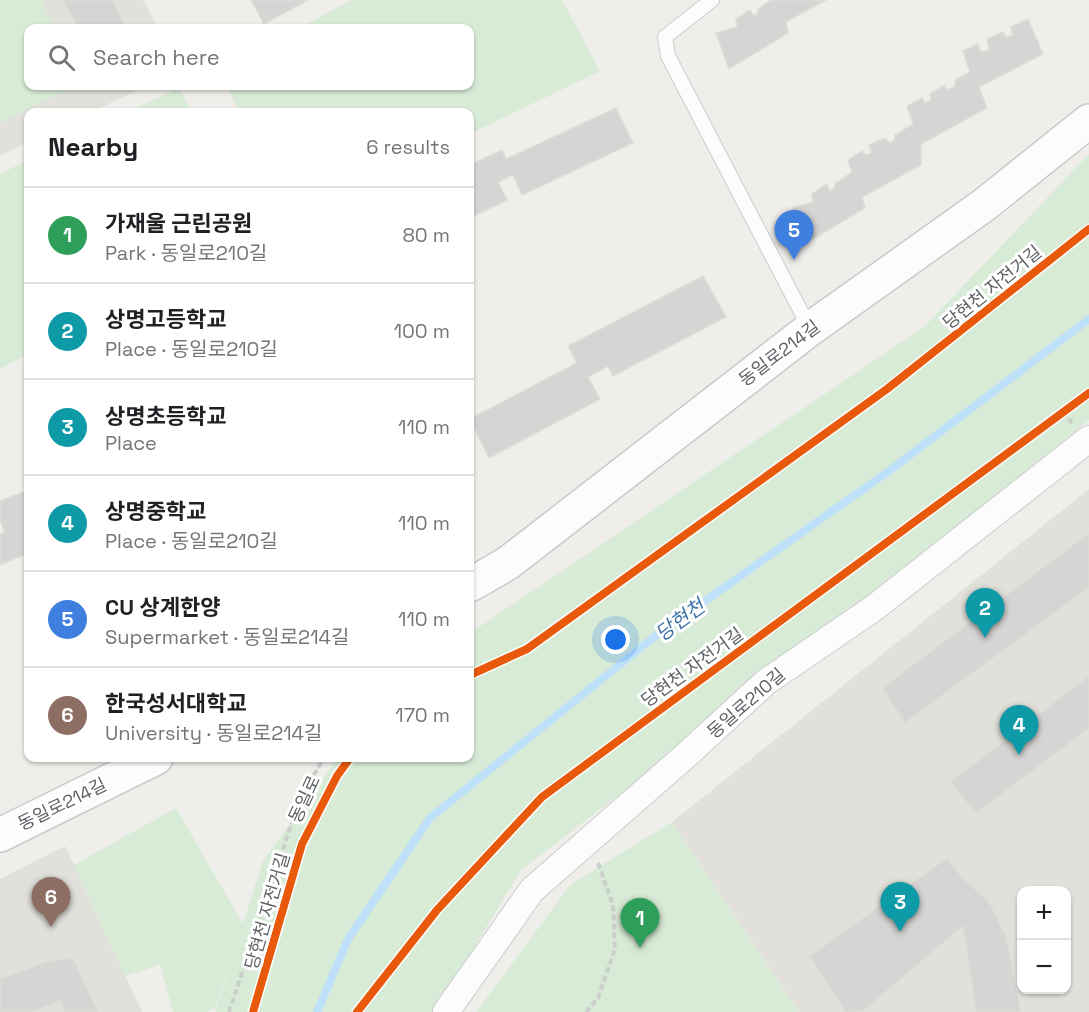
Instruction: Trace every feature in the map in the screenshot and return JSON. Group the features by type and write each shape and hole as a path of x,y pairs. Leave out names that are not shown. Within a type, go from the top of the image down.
{"main road":[{"name":"동일로214길","path":"474,583 508,563 810,329 984,205 1089,121"},
{"name":"동일로214길","path":"0,835 148,762"}],"street":[{"name":"동일로210길","path":"446,1012 532,890 766,682 874,608 1089,440"}],"lane":[{"path":"712,0 665,37 668,56 810,329"}],"path":[{"path":"1054,419 1072,406"},
{"path":"586,1012 598,998 615,949 612,905 589,840"}],"shaded area":[{"path":"0,0 143,0 156,24 24,24 24,90 138,90 100,108 24,108 24,144 0,156"},
{"path":"1089,489 1089,1012 799,1012 672,822"},
{"path":"65,846 142,1012 0,1012 0,879"}],"green space":[{"path":"0,0 41,0 52,24 24,24 24,90 66,90 30,108 24,108 24,111 0,123"},
{"path":"351,0 562,0 600,71 474,132 474,108 238,108 228,90 474,90 474,24 307,24"},
{"path":"175,90 180,90 189,108 136,108"},
{"path":"1089,154 1089,420 766,682 521,870 455,979 441,1012 215,1012 240,932 215,1008 206,1012 173,1012 160,965 125,976 74,865 176,808 243,924 263,861 335,762 474,762 474,630 924,327"},
{"path":"24,162 24,356 0,369 0,174"},
{"path":"672,822 799,1012 476,1012 571,884"}],"building":[{"path":"63,0 112,0 125,24 76,24"},
{"path":"251,0 308,0 264,24"},
{"path":"771,0 826,0 786,22 788,33 729,69 716,33 737,27 736,19 750,10 754,16 758,13 758,9"},
{"path":"1028,19 1043,54 979,87 987,108 921,144 921,165 862,197 865,208 805,244 792,208 813,202 812,194 827,184 830,191 834,188 835,184 852,172 848,160 862,151 866,155 872,153 869,145 885,138 890,143 895,140 895,135 913,124 907,106 922,98 925,103 931,100 930,94 945,85 946,90 955,87 955,80 970,72 963,51 978,44 981,52 989,50 987,39 1003,32 1006,37 1013,35 1011,27"},
{"path":"616,108 633,143 522,195 513,175 498,182 507,200 474,216 474,163 502,150 506,159"},
{"path":"703,276 726,317 613,376 608,366 588,377 600,399 489,458 474,427 474,417 577,363 568,346"},
{"path":"24,492 24,555 0,565 0,534 5,532 0,520 0,501"},
{"path":"1089,533 1089,587 905,723 882,688"},
{"path":"1089,676 1089,728 976,813 950,782"},
{"path":"947,858 961,876 990,903 1006,937 1021,1012 976,1012 963,926 862,1012 845,1012 810,956"},
{"path":"73,958 98,1012 65,1012 61,1001 33,1012 0,1012 0,979 45,962"}],"waterway":[{"name":"당현천","path":"317,1012 348,939 430,818 654,637 889,471 1089,319"}],"cycle path":[{"name":"당현천 자전거길","path":"474,673 527,649 887,389 1089,229"},
{"name":"당현천 자전거길","path":"357,1012 437,910 542,797 1089,393"},
{"name":"동일로","path":"253,1012 302,844 337,776 347,762"}],"place":[{"name":"CU 상계한양","path":"794,260"},
{"name":"상명고등학교","path":"985,638"},
{"name":"상명중학교","path":"1019,755"},
{"name":"한국성서대학교","path":"51,927"},
{"name":"상명초등학교","path":"900,932"},
{"name":"가재울 근린공원","path":"640,948"}]}
